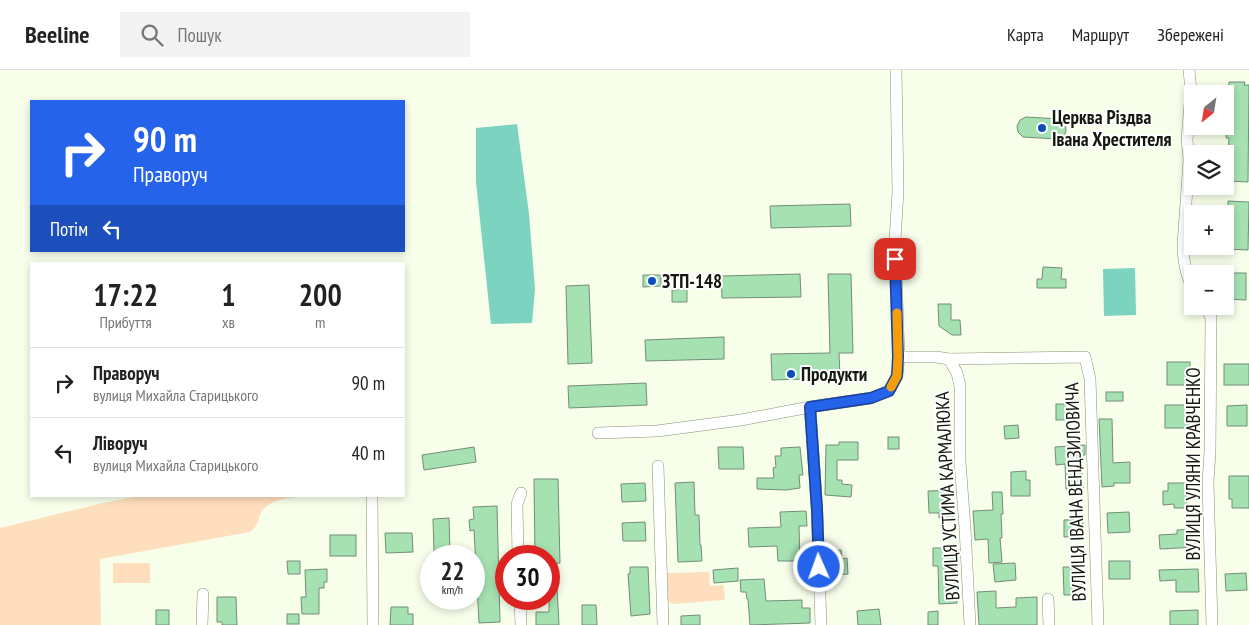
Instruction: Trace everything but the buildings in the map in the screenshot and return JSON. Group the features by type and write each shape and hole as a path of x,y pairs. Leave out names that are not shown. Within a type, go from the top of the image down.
{"street":[{"path":"598,433 657,431 741,420 871,398 889,391 897,376 898,357 895,240 898,191 896,70"},
{"path":"1185,265 1183,245 1189,160 1187,140 1191,91 1189,70"},
{"name":"ВУЛИЦЯ УЛЯНИ КРАВЧЕНКО","path":"1210,315 1210,452 1208,482 1212,625"},
{"path":"898,357 936,356 949,359"},
{"name":"ВУЛИЦЯ ІВАНА ВЕНДЗИЛОВИЧА","path":"949,359 1085,357 1090,378 1098,625"},
{"name":"ВУЛИЦЯ УСТИМА КАРМАЛЮКА","path":"949,359 957,373 960,386 960,462 970,625"},
{"path":"810,407 817,510 821,625"},
{"path":"658,466 663,625"},
{"path":"518,545 517,504 521,493"},
{"path":"372,497 373,625"},
{"path":"202,594 202,625"},
{"path":"1048,599 1049,625"},
{"path":"520,610 521,625"}],"shaded area":[{"path":"134,497 294,497 276,501 267,506 260,515 256,526 250,532 100,559 101,625 0,625 0,528"},
{"path":"113,563 150,563 150,583 113,583"},
{"path":"709,572 710,586 723,585 724,600 672,604 668,601 667,573"}],"water":[{"path":"517,124 529,214 535,289 532,323 491,324 476,182 476,128"},
{"path":"1135,268 1136,315 1104,316 1103,269"}],"slow traffic":[{"path":"891,387 897,376 897,313"}],"place":[{"name":"Церква Різдва Івана Хрестителя","path":"1042,128"},
{"name":"ЗТП-148","path":"652,281"},
{"name":"Продукти","path":"791,374"}],"route":[{"path":"819,567 810,407 871,398 889,391 897,376 898,357 895,259"}]}
